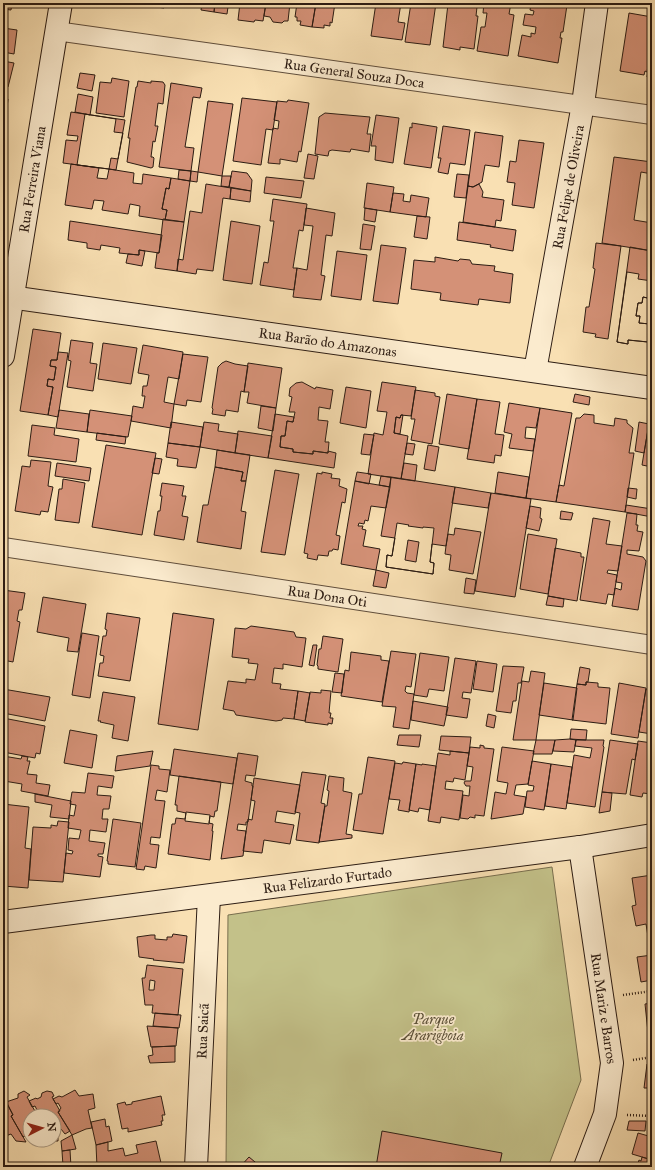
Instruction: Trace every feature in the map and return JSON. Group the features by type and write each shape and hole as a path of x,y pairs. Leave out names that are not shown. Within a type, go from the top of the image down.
{"street":[{"name":"Rua Ferreira Viana","path":"3,356 7,296 61,3"},
{"name":"Rua Felipe de Oliveira","path":"535,371 583,104 597,3"},
{"name":"Rua General Souza Doca","path":"56,31 583,104 652,115"},
{"name":"Rua Barão do Amazonas","path":"7,296 652,388"},
{"name":"Rua Dona Oti","path":"3,547 652,645"},
{"name":"Rua Felizardo Furtado","path":"3,922 580,847 652,835"},
{"name":"Rua Mariz e Barros","path":"580,847 612,1063 605,1114 589,1160 585,1167"},
{"name":"Rua Saicã","path":"196,1167 209,896"}],"path":[{"path":"603,998 652,991"}],"green space":[{"name":"Parque Ararigboia","path":"552,867 581,1080 548,1167 226,1167 228,915"}],"building":[{"path":"3,3 12,3 11,10 3,9"},
{"path":"140,3 165,3 164,8 140,5"},
{"path":"165,3 177,3 176,7 165,5"},
{"path":"202,3 215,3 214,12 201,10"},
{"path":"215,3 234,3 233,7 228,7 227,14 214,12"},
{"path":"240,3 266,3 263,21 255,20 254,22 238,20"},
{"path":"266,3 290,3 288,21 284,21 282,23 273,22 270,17 264,16"},
{"path":"297,3 316,3 312,27 300,25 301,21 297,21 297,17 295,17"},
{"path":"316,3 335,3 332,23 330,22 330,26 324,25 324,28 312,27"},
{"path":"376,3 401,3 398,22 405,23 402,40 371,36"},
{"path":"411,3 436,3 430,45 405,42"},
{"path":"484,3 511,3 509,14 514,15 508,56 477,51 481,27 485,27 487,13 483,13"},
{"path":"530,3 565,3 565,5 567,5 563,32 561,32 560,38 562,38 558,63 518,56 522,35 531,37 531,33 535,34 536,27 523,25 525,14 533,15 534,11 530,10"},
{"path":"448,4 477,7 476,16 478,16 474,49 460,47 460,50 443,47"},
{"path":"629,13 652,17 652,39 647,72 645,71 644,75 620,71"},
{"path":"3,28 17,30 14,54 3,52"},
{"path":"652,46 652,78 647,77"},
{"path":"3,61 14,63 8,87 3,87"},
{"path":"80,73 95,75 92,91 77,88"},
{"path":"112,78 129,81 124,117 96,113 100,82 111,83"},
{"path":"138,81 151,83 151,81 163,82 165,85 163,104 158,103 155,126 158,126 155,142 153,141 151,157 154,158 153,167 151,168 127,162 130,138 128,138"},
{"path":"171,83 202,88 200,98 193,97 185,147 194,148 191,171 159,167"},
{"path":"78,94 93,97 90,115 75,112"},
{"path":"3,98 8,99 5,125 3,125"},
{"path":"242,98 277,102 273,130 266,129 261,165 233,161"},
{"path":"288,100 309,103 301,152 299,151 297,162 280,159 280,164 268,163 273,128 278,129 279,121 274,120 277,101 287,102"},
{"path":"208,101 233,104 222,176 198,172"},
{"path":"71,112 125,120 116,170 63,163 66,140 77,141 78,136 67,135"},
{"path":"325,113 370,117 367,134 371,134 369,152 351,149 350,152 332,150 329,151 328,156 315,154 319,117"},
{"path":"85,114 116,119 114,132 123,133 118,159 111,158 109,169 77,165"},
{"path":"376,115 399,118 393,163 375,160 376,146 371,146"},
{"path":"412,123 437,127 431,168 404,164"},
{"path":"443,126 470,130 465,165 450,163 448,174 438,172 441,158 438,158"},
{"path":"475,132 503,136 499,167 485,165 482,182 473,187 468,186"},
{"path":"519,140 544,143 534,208 512,205 515,183 507,182 510,161 516,162"},
{"path":"308,154 318,156 314,179 304,178"},
{"path":"614,157 652,162 652,251 602,243"},
{"path":"71,164 99,168 97,178 107,179 109,169 134,173 133,183 142,184 143,174 171,178 169,189 166,188 162,209 167,210 165,220 139,216 140,206 130,204 128,214 102,210 104,201 94,200 92,209 65,205"},
{"path":"179,170 191,171 190,181 178,179"},
{"path":"191,171 198,172 197,182 190,181"},
{"path":"232,171 247,173 252,180 251,191 229,187"},
{"path":"641,172 652,174 652,223 634,220"},
{"path":"457,174 469,175 466,198 454,197"},
{"path":"222,176 231,176 229,187 221,186"},
{"path":"266,177 304,181 301,198 264,193"},
{"path":"171,178 190,181 184,222 165,220 167,210 162,209 166,188 169,189"},
{"path":"367,183 394,187 390,212 364,208"},
{"path":"206,184 231,188 230,199 223,198 213,271 197,269 196,274 177,271 178,259 183,260 190,211 202,213"},
{"path":"479,184 483,192 482,197 504,200 501,221 496,220 495,227 463,222 468,186 473,187"},
{"path":"231,188 251,191 250,202 230,199"},
{"path":"393,193 404,194 403,201 410,202 411,195 429,198 426,217 390,212"},
{"path":"273,199 307,204 303,231 299,230 293,268 297,268 294,290 260,285 264,262 268,263 274,221 270,221"},
{"path":"306,208 335,213 332,236 326,235 321,275 325,276 321,300 293,297 297,268 307,270 313,226 304,225"},
{"path":"365,208 377,210 375,222 364,220"},
{"path":"417,216 430,217 427,239 414,237"},
{"path":"163,219 184,222 177,271 155,268 157,253 159,253"},
{"path":"70,221 162,235 159,253 139,250 139,255 119,253 120,248 101,245 100,250 87,248 87,243 68,240"},
{"path":"231,221 260,226 252,284 223,280"},
{"path":"459,222 516,230 513,251 490,247 491,245 457,240"},
{"path":"363,224 375,226 371,250 360,249"},
{"path":"596,243 621,246 608,339 595,337 596,334 583,332 586,307 589,307 595,269 593,268"},
{"path":"381,245 406,248 398,304 373,301"},
{"path":"630,247 652,251 652,299 643,297 642,303 638,303 636,316 640,316 639,323 650,324 648,342 628,340 628,344 617,342"},
{"path":"139,250 145,251 142,266 126,263 128,254 139,255"},
{"path":"337,251 367,255 361,300 331,296"},
{"path":"435,257 458,261 460,259 470,260 472,264 495,266 494,271 513,274 510,303 479,299 478,305 440,300 441,293 411,289 414,260 435,262"},
{"path":"627,272 639,274 638,279 652,281 652,299 643,297 642,303 638,303 636,316 640,316 639,323 650,324 648,342 628,340 628,344 617,342"},
{"path":"33,329 61,333 57,360 51,360 50,366 56,367 54,380 48,379 47,386 53,387 48,415 20,411"},
{"path":"71,340 93,343 90,363 97,364 93,391 67,387 71,361 68,360"},
{"path":"103,343 137,348 131,384 98,379"},
{"path":"143,345 183,352 179,379 168,377 164,402 174,404 171,428 131,421 133,406 143,408 145,396 142,396 143,386 147,386 149,375 138,373"},
{"path":"58,352 68,353 58,417 48,415 53,387 47,386 48,379 54,380 56,367 50,366 51,360 57,360"},
{"path":"183,354 208,357 201,402 187,400 186,406 174,404"},
{"path":"226,361 248,366 244,392 241,391 238,412 226,410 225,416 212,414 212,408 218,367"},
{"path":"248,363 282,368 276,408 247,403 249,392 244,392"},
{"path":"302,382 315,389 316,387 333,390 330,409 319,407 318,420 328,421 325,442 329,442 328,453 313,451 313,454 293,452 293,449 280,447 281,436 285,436 287,421 293,422 295,412 289,412 292,397 289,396 290,388 296,383"},
{"path":"382,382 416,387 411,416 401,415 400,418 396,417 394,433 408,436 401,479 368,474 374,433 383,435 387,412 377,411"},
{"path":"346,387 371,391 366,428 340,423"},
{"path":"415,390 435,393 435,396 440,397 432,444 411,440 415,419 411,419"},
{"path":"447,394 477,399 469,449 439,444"},
{"path":"575,394 590,397 589,405 573,402"},
{"path":"477,399 500,402 495,434 504,435 501,456 495,455 494,463 467,459"},
{"path":"509,403 540,408 536,428 526,427 525,438 535,439 533,451 509,448 512,434 504,432"},
{"path":"261,406 276,408 273,431 258,428"},
{"path":"540,408 572,413 556,502 526,498"},
{"path":"59,410 89,414 87,432 56,428"},
{"path":"90,410 132,416 128,437 87,432"},
{"path":"275,414 294,417 293,422 287,421 285,436 281,436 280,447 293,449 293,452 313,454 313,451 328,453 328,451 336,453 334,468 268,458"},
{"path":"584,414 594,415 594,423 614,426 615,418 627,420 627,423 633,428 629,453 634,453 625,512 556,502 559,485 564,486 576,418 580,418"},
{"path":"401,415 403,415 400,434 394,433 396,417 400,418"},
{"path":"171,422 203,427 200,447 168,443"},
{"path":"204,422 219,424 218,431 238,434 235,453 200,447"},
{"path":"639,422 649,424 644,453 635,451"},
{"path":"32,425 55,428 54,435 79,439 76,462 28,456"},
{"path":"650,426 652,426 652,467 642,465 648,429 650,429"},
{"path":"238,431 272,436 268,458 235,453"},
{"path":"97,433 126,437 125,444 96,440"},
{"path":"364,434 374,435 370,455 361,454"},
{"path":"168,443 200,447 196,468 177,466 178,459 166,457"},
{"path":"407,443 415,444 413,455 405,454"},
{"path":"106,445 156,453 142,535 92,527"},
{"path":"428,445 439,447 435,471 424,469"},
{"path":"217,450 250,455 246,481 241,481 243,472 215,467"},
{"path":"155,458 162,459 159,474 152,473"},
{"path":"31,460 51,462 48,486 53,487 48,512 41,511 40,515 15,511 22,466 30,467"},
{"path":"57,463 91,468 89,481 55,476"},
{"path":"404,463 417,465 415,481 401,479"},
{"path":"215,467 243,472 241,481 246,481 241,511 246,512 241,549 197,542 203,505 208,505"},
{"path":"275,470 299,474 285,555 261,552"},
{"path":"322,472 332,474 331,478 340,479 339,486 347,489 345,503 342,502 336,535 340,536 338,550 333,549 332,551 329,551 328,556 318,555 317,560 307,558 308,554 304,553 317,473 322,474"},
{"path":"357,472 371,474 369,484 355,481"},
{"path":"498,472 529,477 526,498 495,493"},
{"path":"381,476 391,477 390,487 379,485"},
{"path":"391,477 455,487 446,546 432,544 430,562 434,563 433,574 386,567 387,555 392,556 395,538 381,536"},
{"path":"63,479 85,483 79,523 55,520 59,489 62,489"},
{"path":"355,481 390,487 386,508 371,506 368,521 365,520 364,524 359,523 358,526 363,526 362,529 366,530 363,546 380,549 376,570 341,564"},
{"path":"162,483 184,486 182,496 186,496 182,516 188,517 184,540 154,535 158,511 160,511"},
{"path":"455,487 491,493 488,508 452,503"},
{"path":"628,488 637,489 636,499 627,497"},
{"path":"491,493 531,499 515,597 475,591"},
{"path":"626,505 652,509 652,517 625,512"},
{"path":"530,506 541,508 540,518 542,519 539,531 526,528"},
{"path":"561,511 573,513 571,520 560,519"},
{"path":"627,513 637,514 637,531 643,532 639,551 627,550 627,554 643,557 646,561 638,610 612,606 615,588 621,590 622,583 616,582"},
{"path":"593,518 610,521 606,544 622,546 618,571 608,570 607,573 617,575 614,595 608,594 606,604 580,600"},
{"path":"397,523 409,525 408,526 434,528 430,562 434,563 433,574 386,567 387,555 392,556"},
{"path":"455,528 481,532 473,574 449,570 451,555 445,554 446,546 448,534 454,535"},
{"path":"528,534 557,539 548,594 520,589"},
{"path":"408,540 419,542 416,562 405,560"},
{"path":"555,548 581,553 581,557 584,557 577,601 548,596"},
{"path":"376,570 389,573 386,588 373,586"},
{"path":"466,578 476,580 474,594 464,593"},
{"path":"652,582 652,611 649,611 650,607 648,607"},
{"path":"3,590 25,593 22,610 19,610 17,621 20,622 13,662 3,660"},
{"path":"548,596 564,599 563,607 546,605"},
{"path":"43,597 86,604 78,652 67,651 69,638 37,632"},
{"path":"107,613 140,618 130,681 98,676 100,663 103,663 104,656 100,655 103,636 106,636 107,630 105,629"},
{"path":"173,613 214,619 198,730 158,724"},
{"path":"251,626 294,632 296,637 306,638 302,667 283,664 283,669 274,668 272,683 281,684 280,689 298,691 294,719 283,718 282,720 276,721 236,715 234,711 223,709 228,681 246,683 246,679 255,680 258,664 248,663 249,659 232,657 235,628 246,629"},
{"path":"82,633 99,636 90,698 72,695"},
{"path":"323,636 343,639 338,672 318,669 319,649 321,649"},
{"path":"313,645 317,645 314,666 309,665"},
{"path":"391,651 416,654 411,687 406,686 405,691 407,693 414,694 409,729 393,727 396,707 382,706"},
{"path":"351,652 381,656 381,660 389,661 382,702 341,696 345,670 349,671"},
{"path":"420,653 449,657 444,691 429,689 427,697 414,695"},
{"path":"455,658 476,661 471,693 463,692 462,698 470,699 467,718 446,715"},
{"path":"477,661 497,664 493,692 473,689"},
{"path":"503,666 524,667 521,683 518,683 516,701 513,701 511,713 496,711"},
{"path":"580,667 590,669 588,682 586,682 586,685 577,684"},
{"path":"531,671 545,673 536,740 513,740 522,681 529,682"},
{"path":"335,673 344,674 342,693 332,692"},
{"path":"586,682 598,683 598,687 610,688 606,724 572,720 577,684 586,685"},
{"path":"544,683 577,688 573,720 539,715"},
{"path":"619,683 646,688 638,738 611,734"},
{"path":"3,689 50,697 45,721 3,713"},
{"path":"646,689 652,690 652,734 639,732"},
{"path":"321,690 331,691 329,713 331,713 330,718 333,718 332,724 328,723 328,725 305,722 310,692 321,693"},
{"path":"298,691 310,693 305,721 294,719"},
{"path":"103,692 135,697 128,741 112,738 114,725 98,721"},
{"path":"413,701 448,707 444,726 411,720"},
{"path":"488,714 496,716 494,728 486,726"},
{"path":"3,718 45,726 40,754 36,753 35,758 3,752"},
{"path":"571,729 587,730 586,740 570,739"},
{"path":"70,730 97,735 92,768 64,763"},
{"path":"399,735 421,735 419,747 397,745"},
{"path":"441,736 471,737 469,753 439,750"},
{"path":"536,740 555,740 552,754 533,754"},
{"path":"555,740 576,740 574,752 553,751"},
{"path":"576,740 604,740 595,807 567,803 574,755 590,758 592,748 575,746"},
{"path":"610,740 638,744 635,760 632,759 626,794 602,792"},
{"path":"638,741 652,743 651,794 643,793 642,797 630,795"},
{"path":"480,745 484,746 484,748 494,749 484,816 475,815 475,818 460,818 463,795 469,796 470,786 466,786 464,783 465,781 471,781 473,767 467,766 470,747 480,748"},
{"path":"502,747 534,751 528,784 516,785 514,795 526,797 523,814 491,819 495,792 506,794 508,783 497,781"},
{"path":"174,749 237,758 233,784 170,775"},
{"path":"153,751 150,766 115,771 117,756"},
{"path":"450,751 469,753 465,780 454,778 453,782 446,781 445,789 463,791 459,820 441,817 440,823 428,821 438,753 450,755"},
{"path":"238,753 258,756 255,776 246,775 245,781 252,783 253,786 248,822 246,822 246,825 238,824 237,830 246,831 243,856 221,859"},
{"path":"3,756 21,759 22,756 28,757 27,761 30,761 27,774 37,775 36,783 50,785 48,796 21,791 22,784 4,781 3,785"},
{"path":"368,757 395,761 383,834 353,830 359,794 362,794"},
{"path":"532,761 551,764 544,810 525,807 527,791 533,791 534,786 528,785"},
{"path":"403,762 416,764 409,812 398,810 400,800 389,799 395,763 402,764"},
{"path":"416,764 436,766 430,810 419,808 418,812 409,810"},
{"path":"551,764 572,767 566,809 545,806"},
{"path":"151,765 159,766 159,769 170,770 167,792 157,790 155,800 165,801 160,838 151,837 150,844 159,845 156,868 145,866 144,870 136,869"},
{"path":"302,772 326,775 321,803 325,804 319,843 296,840 300,813 295,812"},
{"path":"88,773 114,776 112,788 98,786 97,795 111,796 109,809 103,809 102,819 108,819 106,832 90,830 89,841 105,843 103,854 98,854 98,856 103,857 100,877 64,873 66,853 72,854 73,851 68,850 69,838 79,839 81,830 68,828 69,815 74,816 76,805 70,804 72,792 85,793"},
{"path":"179,776 221,782 217,811 215,811 214,817 210,816 209,823 213,824 210,860 168,854 172,824 175,824 176,818 185,819 186,813 177,811 177,805 175,805"},
{"path":"329,776 344,778 343,791 352,793 346,834 352,835 352,838 319,842 325,806 327,806"},
{"path":"254,778 300,785 295,814 277,811 275,822 294,825 290,844 264,840 262,853 243,851 248,819 252,820 255,801 251,800"},
{"path":"602,792 612,793 610,811 599,813"},
{"path":"35,794 71,801 69,819 50,817 52,805 35,802"},
{"path":"3,804 29,807 25,848 31,849 28,888 3,886"},
{"path":"186,812 210,815 209,824 185,821"},
{"path":"113,819 141,823 135,867 108,864 107,861"},
{"path":"58,821 69,822 63,882 29,880 33,827 51,828 51,825 57,826"},
{"path":"652,875 652,942 649,943 646,924 636,926 632,906 636,905 632,878"},
{"path":"173,934 187,936 184,963 139,957 137,937 155,935 155,939 167,940 167,937 172,937"},
{"path":"652,955 652,980 641,982 637,957"},
{"path":"147,965 183,969 178,1015 152,1013 153,1005 145,1005 142,978 145,978","holes":["150,980 155,981 154,990 149,990"]},
{"path":"652,1003 652,1051 650,1051 645,1004"},
{"path":"155,1013 181,1015 179,1028 153,1026"},
{"path":"147,1026 178,1028 176,1046 151,1047"},
{"path":"175,1046 175,1062 150,1063 148,1056 153,1055 152,1047"},
{"path":"652,1063 652,1088 644,1088 647,1064"},
{"path":"75,1090 79,1096 93,1094 95,1108 88,1110 92,1128 72,1135 62,1119 62,1108 58,1103 56,1104 53,1099 59,1096 62,1097"},
{"path":"24,1091 30,1095 27,1097 33,1108 22,1108 22,1135 11,1116 13,1115 6,1102 18,1098 18,1094"},
{"path":"47,1091 52,1092 54,1096 52,1097 58,1108 32,1107 29,1101 41,1097 42,1093"},
{"path":"3,1095 13,1115 11,1116 22,1135 22,1142 16,1141 11,1134 3,1137"},
{"path":"161,1096 165,1115 162,1115 162,1125 128,1132 128,1128 122,1129 117,1104 125,1102 126,1105 132,1104 132,1102"},
{"path":"62,1118 70,1131 65,1134 62,1130"},
{"path":"105,1119 106,1127 109,1126 112,1141 96,1145 91,1122"},
{"path":"629,1121 646,1121 645,1131 627,1130"},
{"path":"382,1131 502,1153 499,1167 376,1167"},
{"path":"638,1133 652,1137 652,1160 632,1154"},
{"path":"72,1135 76,1149 62,1151 62,1140"},
{"path":"156,1141 161,1163 143,1167 97,1167 96,1145 108,1142 108,1151 123,1148 125,1156 138,1153 136,1145"},
{"path":"70,1150 71,1167 65,1167 63,1166 62,1151"},
{"path":"249,1157 261,1167 240,1167"},
{"path":"642,1157 652,1160 652,1167 631,1167 632,1164 637,1166"},
{"path":"30,1163 30,1167 3,1167 3,1164"},
{"path":"61,1164 63,1167 30,1167 30,1166"}]}
